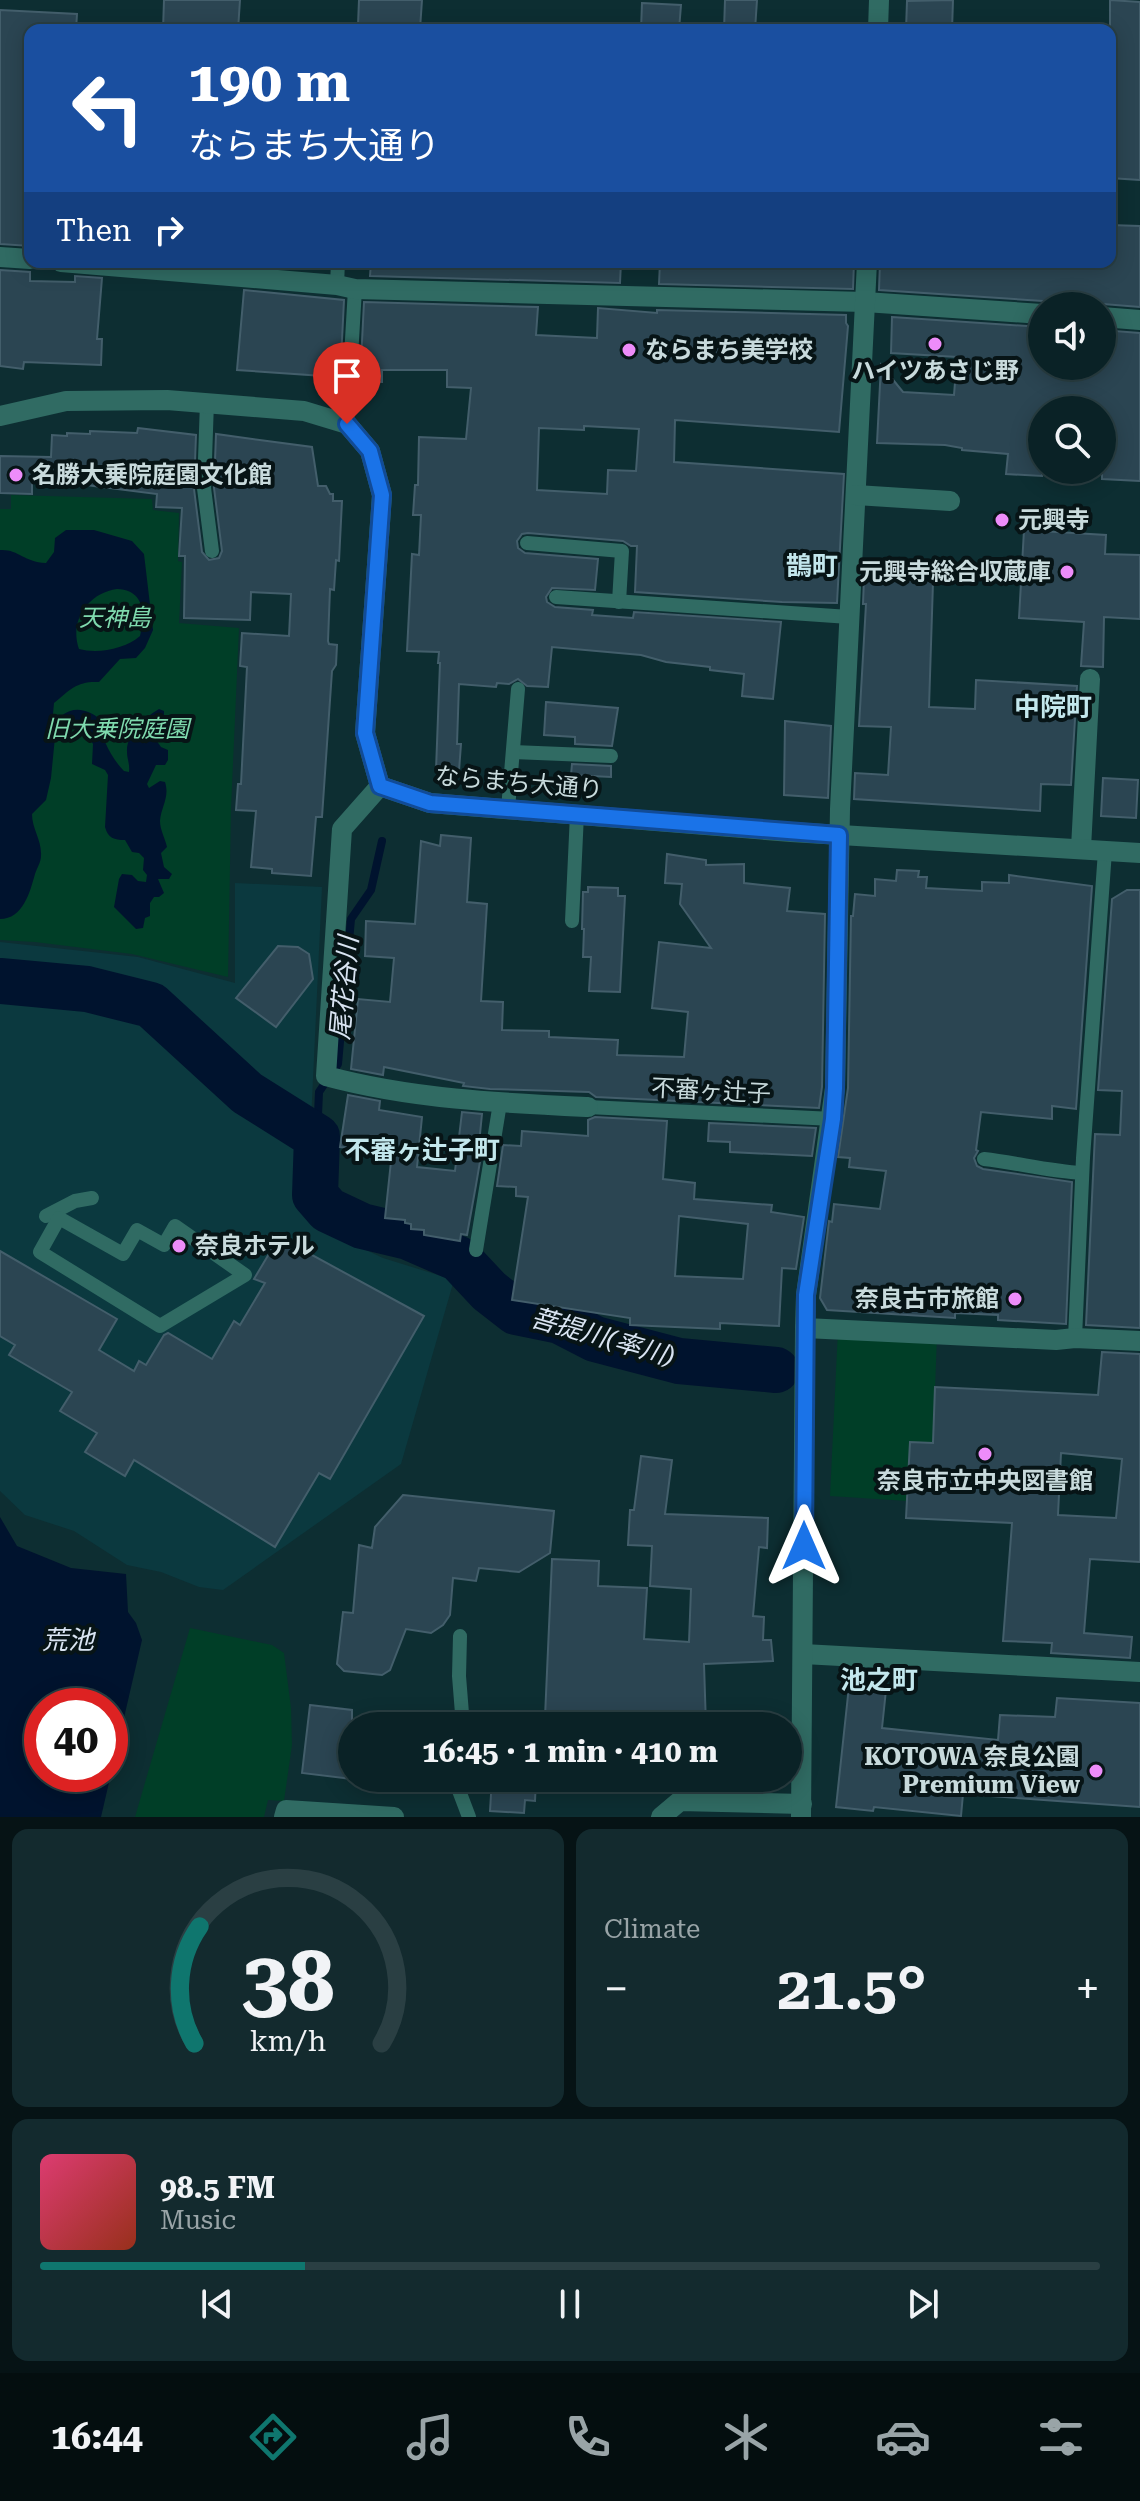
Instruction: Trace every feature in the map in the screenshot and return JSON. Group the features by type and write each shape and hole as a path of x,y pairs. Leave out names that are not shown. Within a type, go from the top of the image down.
{"street":[{"path":"878,24 879,0"},
{"path":"0,257 24,259"},
{"path":"129,268 346,287 865,302 1028,313"},
{"path":"661,1817 680,1801 802,1810 806,1295 833,1119 839,835 867,268"},
{"path":"1116,318 1140,320"},
{"path":"0,416 66,401 207,402 304,411 347,424 370,451 382,495 365,733 380,786 342,829 326,1076 366,1087 500,1103 588,1107"},
{"path":"856,495 950,501"},
{"path":"1081,848 1090,679"},
{"name":"ならまち大通り","path":"380,786 430,803 839,835 1140,853"},
{"path":"805,1328 1140,1341"},
{"path":"803,1654 1140,1672"},
{"path":"284,1817 286,1810 394,1817"}],"lane":[{"path":"340,268 346,287 347,424"},
{"path":"207,402 204,488 212,551"},
{"path":"527,543 622,551 619,602"},
{"path":"556,597 849,617"},
{"path":"508,809 518,689"},
{"path":"513,752 611,756"},
{"path":"572,921 577,814"},
{"path":"1075,1338 1082,1173 1105,851"},
{"path":"476,1250 500,1103"},
{"name":"不審ヶ辻子","path":"588,1107 833,1119"},
{"path":"984,1159 1082,1173"},
{"path":"46,1216 75,1201 92,1198"},
{"path":"59,1218 123,1254 137,1230 164,1245 175,1226 245,1275 160,1326 40,1252 59,1218"},
{"path":"460,1636 462,1712"},
{"path":"460,1792 469,1817"}],"shaded area":[{"name":"奈良ホテル","path":"235,883 322,887 307,1206 332,1234 383,1258 454,1280 401,1464 223,1590 199,1587 161,1572 127,1565 74,1531 25,1515 0,1491 0,942 138,957 235,983"}],"green space":[{"name":"旧大乗院庭園","path":"11,495 152,499 153,510 179,513 178,561 182,562 179,623 239,628 228,977 132,954 0,940 0,509 11,509"},
{"path":"838,1330 937,1335 933,1443 910,1442 907,1501 830,1496"},
{"path":"190,1628 272,1645 284,1653 292,1745 284,1801 268,1800 264,1817 135,1817"}],"water":[{"path":"66,530 94,530 132,541 144,554 153,630 145,648 136,658 120,659 99,682 85,683 70,690 54,703 53,714 61,716 80,710 100,719 104,740 111,754 124,771 129,772 129,739 153,713 159,709 164,711 154,737 161,747 168,750 168,760 165,765 156,765 147,784 149,788 160,781 165,782 166,797 160,821 167,847 161,853 164,867 172,874 169,879 158,879 164,893 154,897 150,903 150,916 145,918 143,928 136,929 114,907 122,874 146,882 144,858 132,852 125,840 108,834 105,827 108,775 105,770 92,764 93,744 83,728 61,723 56,727 46,800 32,814 41,850 31,889 20,910 0,919 0,550 46,563 54,552 55,538","holes":["117,589 126,590 141,605 140,636 111,649 79,649 77,628 83,610 97,596"]},
{"name":"荒池","path":"0,1517 17,1546 71,1568 126,1574 128,1612 142,1640 128,1700 128,1688 24,1688 24,1792 107,1792 101,1817 0,1817"}],"building":[{"path":"164,0 240,0 238,24 163,24"},
{"path":"359,0 422,0 420,24 358,24"},
{"path":"725,0 757,0 755,24 724,24"},
{"path":"953,0 952,24 906,24 907,1"},
{"path":"1110,0 1140,2 1140,180 1116,178 1116,24 1110,24"},
{"path":"642,3 681,5 679,24 641,24"},
{"path":"0,10 77,14 76,24 24,24 24,246 0,244"},
{"path":"1116,225 1140,226 1140,307 1116,305 1116,292 1028,292 1028,300 879,290 880,268 1116,268"},
{"path":"371,268 621,268 620,283 370,276"},
{"path":"660,268 854,268 853,289 659,284"},
{"path":"0,270 30,272 30,281 75,282 75,276 102,278 97,339 102,339 101,365 24,362 23,369 0,366"},
{"path":"244,290 344,300 340,380 237,370"},
{"path":"364,302 538,307 536,335 597,338 598,308 657,313 657,310 846,315 848,326 839,432 675,420 674,462 844,474 837,603 635,592 637,546 623,541 522,534 517,541 518,548 525,553 598,559 595,590 552,588 546,597 547,602 555,607 593,610 592,615 633,618 634,612 781,622 773,699 742,696 744,674 641,655 552,647 548,687 527,686 518,679 509,684 497,683 496,687 459,684 459,771 436,770 439,652 407,651 412,554 419,555 421,515 413,515 415,485 418,485 419,437 466,439 471,388 447,387 447,370 382,370 382,382 360,381","holes":["584,426 639,429 636,471 608,470 607,494 537,490 539,428 584,430"]},
{"path":"892,317 1028,326 1028,380 1116,380 1116,331 1140,333 1140,481 1116,480 1116,396 1028,396 1028,475 1006,474 1008,454 962,450 945,445 877,443 881,365 903,392 954,395 957,357 891,353"},
{"path":"138,428 196,435 194,489 202,552 209,560 219,558 222,551 214,488 216,434 312,447 318,486 326,486 333,494 333,501 342,501 339,561 336,560 334,590 330,589 328,641 337,645 336,665 332,671 322,817 316,817 311,876 272,873 272,869 251,867 256,811 236,810 238,784 241,784 247,667 240,666 242,633 289,636 291,594 251,592 250,620 184,618 185,556 179,556 182,508 156,507 157,494 86,485 32,482 32,494 0,493 0,456 51,457 52,435 90,434 90,431 137,433"},
{"path":"1024,530 1106,535 1105,554 1140,555 1140,619 1104,617 1103,667 1081,666 1084,622 1019,618"},
{"path":"864,578 933,582 929,707 975,709 976,680 1077,686 1071,785 1041,784 1040,811 854,799 855,773 888,775 891,727 859,726 866,604 863,604"},
{"path":"546,702 618,708 612,746 575,744 575,737 544,735"},
{"path":"785,721 831,726 828,798 784,795"},
{"path":"572,764 611,766 611,777 571,775"},
{"path":"1103,778 1138,780 1136,818 1101,816"},
{"path":"441,835 471,838 467,902 487,904 481,1001 503,1002 502,1030 549,1031 549,1037 618,1040 617,1055 684,1057 688,1012 652,1008 659,942 711,948 680,904 682,884 665,883 667,854 706,860 706,865 744,864 744,883 790,888 787,911 825,914 819,1108 596,1097 589,1092 490,1089 463,1086 464,1083 384,1067 383,1075 351,1069 358,999 390,1002 394,958 365,956 366,921 415,924 421,841 440,846"},
{"path":"897,870 919,871 918,877 927,877 926,888 982,891 982,882 1009,883 1009,875 1092,886 1076,1109 1052,1106 1052,1119 981,1112 978,1151 974,1158 977,1166 983,1169 1072,1182 1066,1324 998,1320 998,1315 955,1313 955,1318 827,1310 820,1298 829,1221 832,1222 834,1204 880,1209 886,1171 849,1167 850,1158 838,1157 848,1088 851,916 855,894 875,896 875,879 896,881"},
{"path":"588,887 618,888 618,896 625,896 620,992 589,991 591,957 583,957 582,929 583,892 588,892"},
{"path":"1127,890 1140,890 1140,1328 1086,1325 1095,1134 1120,1135 1122,1091 1098,1090 1112,899"},
{"path":"278,946 298,947 309,954 313,979 276,1027 236,998"},
{"path":"348,1095 380,1101 379,1110 422,1117 417,1167 455,1171 462,1112 482,1114 479,1144 483,1144 476,1185 467,1235 461,1234 460,1241 424,1235 424,1230 411,1229 411,1224 405,1223 405,1220 385,1218 392,1152 340,1147"},
{"path":"595,1117 667,1121 663,1179 695,1183 694,1199 772,1205 771,1212 804,1217 796,1269 782,1268 779,1326 720,1323 720,1329 630,1325 630,1318 512,1300 528,1197 516,1196 516,1187 497,1186 503,1145 521,1146 522,1131 588,1136 588,1120","holes":["679,1216 748,1224 743,1279 675,1276"]},
{"path":"709,1123 816,1128 812,1156 730,1152 730,1142 708,1141"},
{"path":"279,1237 424,1316 330,1479 319,1473 275,1547 134,1460 125,1476 85,1452 97,1433 60,1411 72,1392 9,1355 15,1345 0,1336 0,1251 117,1319 99,1350 134,1371 139,1361 146,1365 168,1333 212,1359 234,1321 240,1325 265,1283 254,1279"},
{"path":"1102,1352 1140,1354 1140,1562 1090,1559 1084,1633 1132,1637 1130,1658 1051,1653 1052,1643 1003,1641 1012,1523 906,1518 910,1442 933,1443 935,1387 1098,1395","holes":["1061,1453 1122,1459 1116,1518 1058,1515"]},
{"path":"641,1456 672,1460 665,1514 768,1518 767,1548 759,1547 753,1616 764,1617 763,1640 771,1640 773,1661 704,1664 706,1712 545,1712 552,1559 599,1561 598,1586 647,1588 644,1639 689,1642 691,1589 650,1586 652,1546 628,1545 630,1510 634,1510"},
{"path":"403,1495 554,1511 550,1553 519,1572 479,1568 476,1581 453,1578 450,1615 443,1625 431,1633 406,1629 390,1670 382,1675 344,1671 337,1664 343,1612 353,1613 359,1545 372,1548 375,1527"},
{"path":"849,1686 886,1690 882,1728 998,1740 1000,1715 1055,1717 1057,1698 1140,1703 1140,1807 963,1794 961,1816 874,1807 873,1811 836,1807"},
{"path":"310,1705 352,1710 338,1712 338,1777 302,1773"},
{"path":"491,1792 535,1792 535,1801 525,1800 524,1813 490,1811"}],"waterway":[{"name":"尾花谷川","path":"317,1137 319,1092 338,1064 351,919 371,890 382,841"},
{"name":"菩提川(率川)","path":"0,981 87,989 151,1005 247,1093 317,1137 315,1195 328,1210 362,1226 408,1237 459,1259 489,1291 516,1312 560,1321 595,1339 679,1361 776,1370"}],"place":[{"name":"ハイツあさじ野","path":"935,344"},
{"name":"ならまち美学校","path":"629,350"},
{"name":"名勝大乗院庭園文化館","path":"16,475"},
{"name":"元興寺","path":"1002,520"},
{"name":"元興寺総合収蔵庫","path":"1067,572"},
{"name":"奈良ホテル","path":"179,1246"},
{"name":"奈良古市旅館","path":"1015,1299"},
{"name":"奈良市立中央図書館","path":"985,1454"},
{"name":"KOTOWA 奈良公園 Premium View","path":"1096,1771"}],"district":[{"name":"鵲町","path":"812,566"},
{"name":"中院町","path":"1053,707"},
{"name":"不審ヶ辻子町","path":"422,1150"},
{"name":"池之町","path":"879,1680"}],"route":[{"path":"347,424 370,451 382,495 365,733 380,786 430,803 839,835 833,1119 806,1295 804,1546"}],"park label":[{"name":"天神島","path":"115,618"}]}
